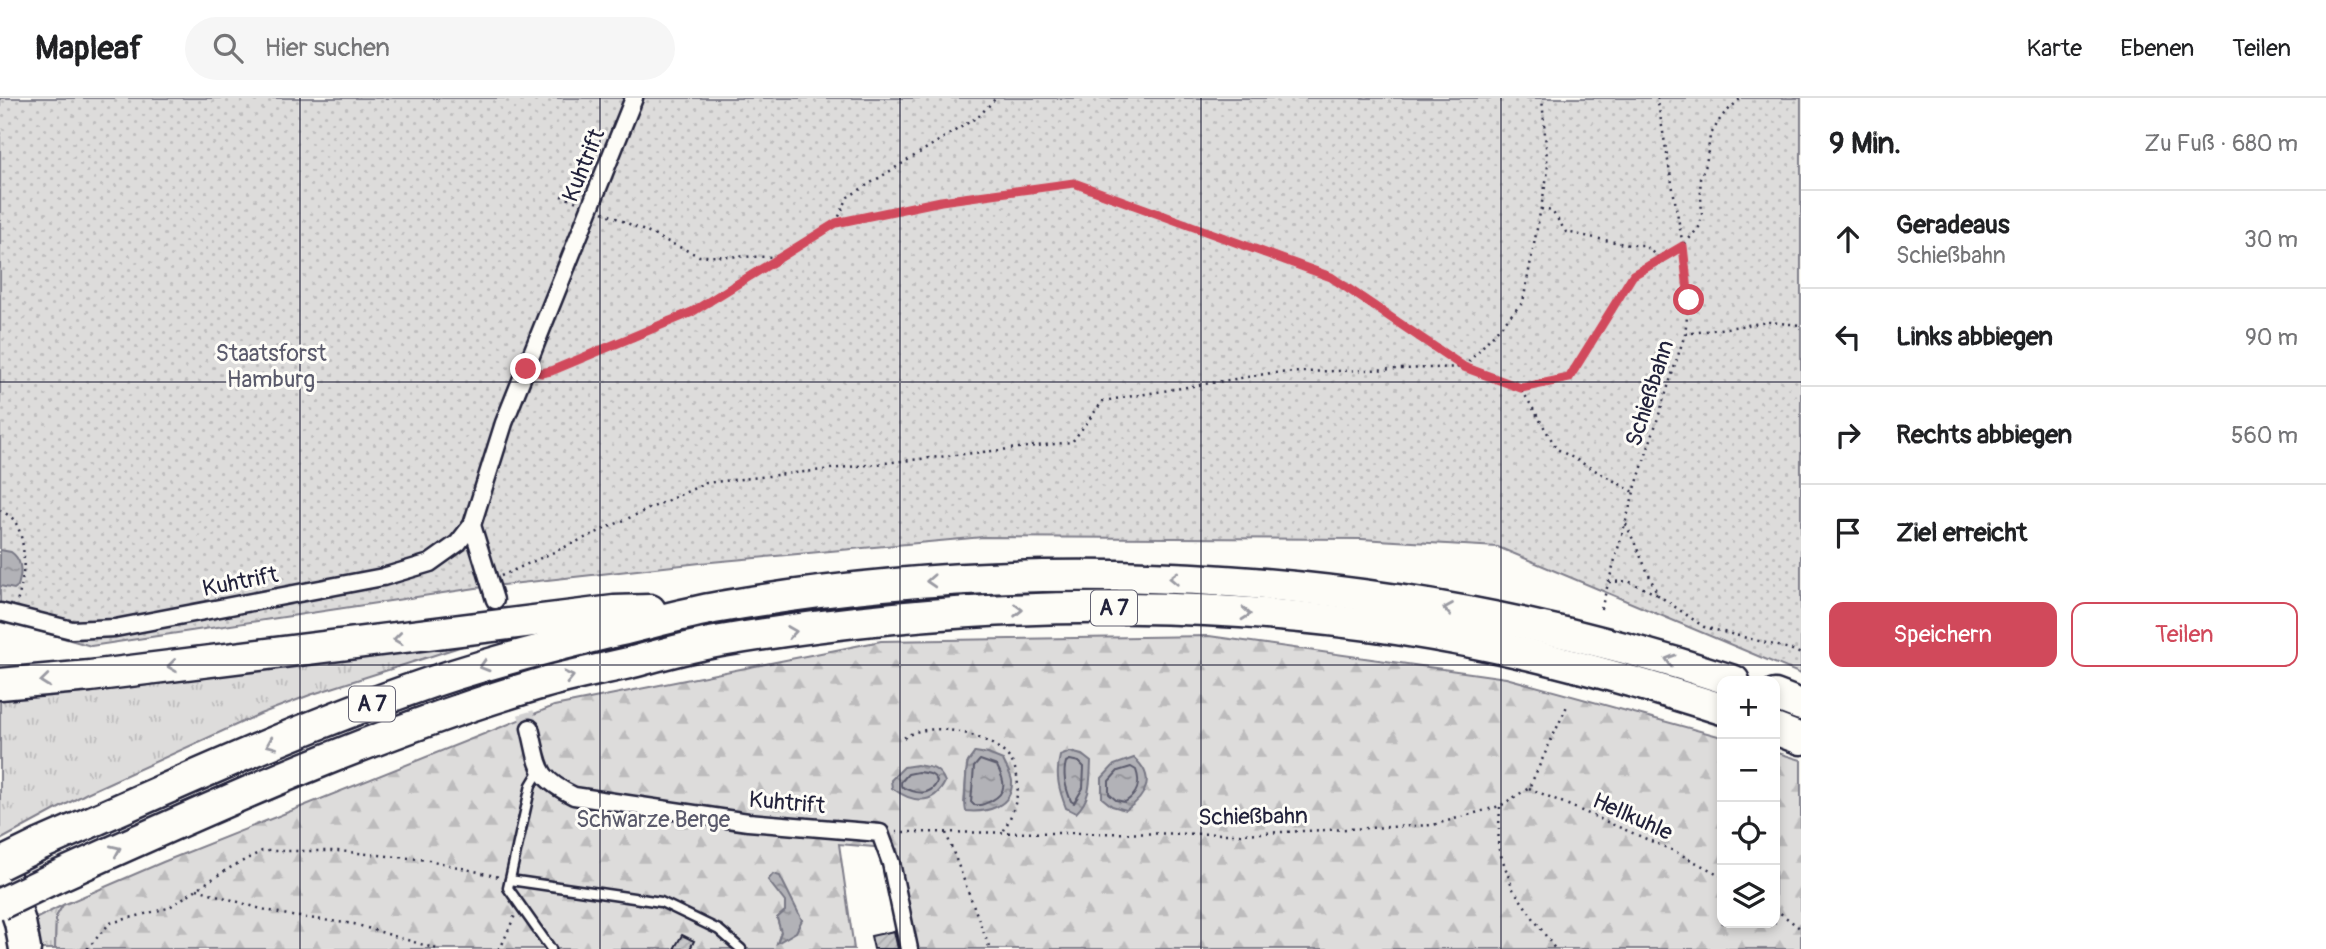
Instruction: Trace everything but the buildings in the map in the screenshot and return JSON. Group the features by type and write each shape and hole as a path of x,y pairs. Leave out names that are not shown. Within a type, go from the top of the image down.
{"highway":[{"name":"A 7","path":"0,863 310,727 408,690 534,651 717,608 839,590 942,580 1097,575 1218,579 1391,599 1492,617 1667,659 1719,676"},
{"path":"0,684 90,676 614,611 717,608"},
{"name":"A 7","path":"0,904 317,763 379,738 539,684 719,641 864,622 992,611 1109,608 1216,611 1325,621 1425,634 1529,654 1717,707"},
{"path":"1780,697 1801,705"},
{"path":"1780,731 1801,739"},
{"path":"0,863 26,949"},
{"path":"0,923 6,949"}],"street":[{"name":"Kuhtrift","path":"7,614 72,630 104,629 411,571 430,564 458,543 472,525 491,462 526,369 634,98"},
{"path":"472,525 495,600"},
{"path":"530,728 540,770"},
{"name":"Kuhtrift","path":"540,770 554,786 583,798 748,821 880,833"},
{"path":"880,833 891,863 909,949"}],"lane":[{"path":"540,770 531,785 508,888 551,949"},
{"path":"509,880 661,902 719,930 741,949"}],"path":[{"path":"836,223 848,197 979,116 996,98"},
{"path":"490,581 706,483 1072,442 1103,401 1271,373 1464,367 1523,302 1548,171 1542,98"},
{"name":"Schießbahn","path":"1601,609 1634,492 1685,334 1689,300 1683,246 1657,98"},
{"path":"526,369 541,373 551,371 692,312 836,223 941,201 1074,183 1331,277 1464,367 1521,388 1569,378 1633,275 1683,246 1700,226 1700,178 1706,165 1710,136 1722,117 1741,98"},
{"path":"561,196 591,206 699,256 781,257"},
{"path":"1541,209 1552,211 1566,232 1629,245 1644,245 1660,259"},
{"path":"1685,334 1769,322 1801,325"},
{"path":"1521,388 1557,449 1634,492"},
{"path":"0,510 13,518 20,536 23,571 20,594 7,614"},
{"path":"1625,523 1658,596"},
{"path":"1609,582 1628,581 1658,596 1704,626 1801,654"},
{"path":"1529,788 1567,706"},
{"path":"904,738 910,733 952,729 984,741 1009,757 1015,765 1018,780 1017,799 1003,832"},
{"name":"Schießbahn","path":"880,833 1240,834 1433,825 1500,806 1529,788"},
{"name":"Hellkuhle","path":"1529,788 1674,851 1717,873"},
{"path":"1500,806 1498,847 1513,889 1555,949"},
{"path":"946,833 990,949"},
{"path":"87,949 110,923 168,908 226,870 262,851 338,850 429,860 509,880"},
{"path":"197,889 258,908 354,925 437,949"},
{"path":"498,949 517,909 513,896"},
{"path":"1780,913 1801,929"}],"green space":[{"name":"Staatsforst Hamburg","path":"0,98 1801,98 1801,674 1498,547 1361,539 983,537 700,563 476,588 91,646 0,620"},
{"name":"Schwarze Berge","path":"1209,636 1506,678 1717,736 1717,928 1780,928 1780,754 1801,760 1801,949 918,949 897,849 839,844 854,949 55,949 56,917 63,905 163,862 554,706 881,641","holes":["975,753 988,754 964,803 967,764","785,902 802,920 778,941 781,932 777,918 785,911"]},
{"path":"472,643 310,695 260,714 87,793 0,840 0,694"},
{"path":"63,905 56,917 55,949 35,949 29,922"}],"water":[{"path":"0,550 11,552 20,563 18,586 14,589 0,586"},
{"path":"975,752 1003,760 1012,781 1011,790 1008,797 997,806 982,811 966,811 967,766"},
{"path":"1070,752 1082,755 1091,762 1087,796 1076,813 1066,808 1058,776 1060,756"},
{"path":"1134,758 1145,772 1147,779 1144,792 1126,810 1112,806 1102,798 1102,778 1114,765"},
{"path":"917,765 934,769 945,782 940,790 928,799 914,799 892,788 891,780 904,767"},
{"path":"773,874 780,876 802,920 796,932 777,943 781,932 777,918 785,911 785,902 768,880"}],"tunnel":[{"path":"500,620 530,728"}],"route":[{"path":"526,369 541,373 551,371 692,312 836,223 941,201 1074,183 1331,277 1464,367 1521,388 1569,378 1633,275 1683,246 1689,300"}]}
